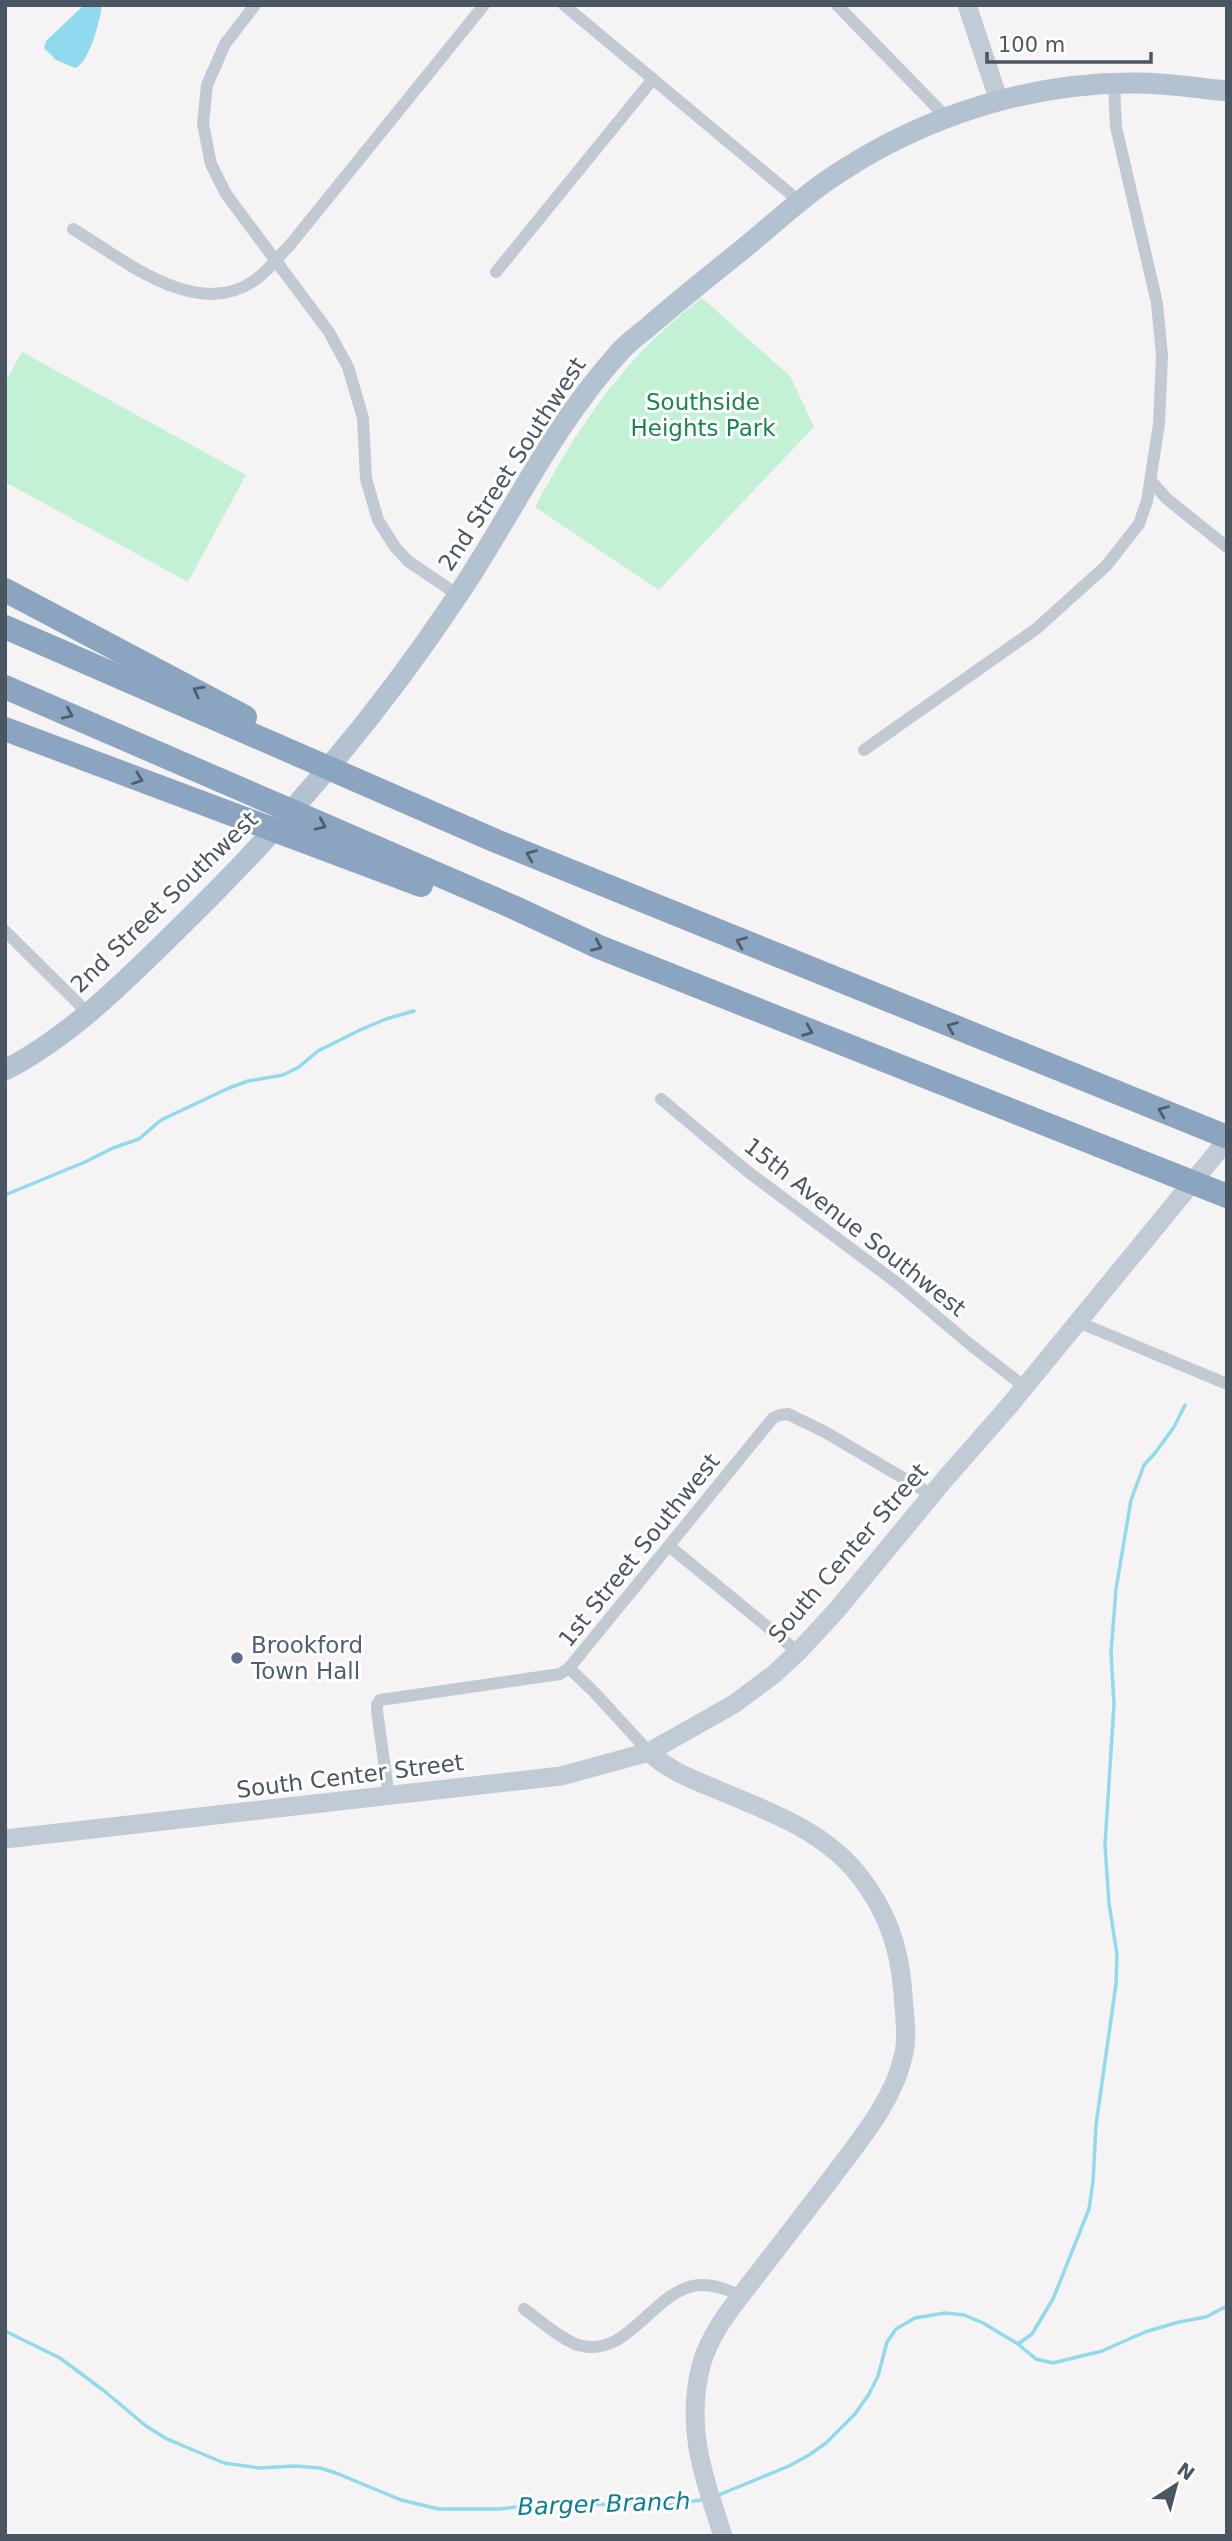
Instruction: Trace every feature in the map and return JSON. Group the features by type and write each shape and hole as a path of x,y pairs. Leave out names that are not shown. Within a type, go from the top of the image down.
{"highway":[{"path":"5,590 365,782"},
{"path":"5,627 484,836 1227,1139"},
{"path":"5,687 692,985 1227,1195"},
{"path":"5,729 446,894 558,928"}],"main road":[{"name":"2nd Street Southwest","path":"5,1070 44,1048 88,1013 244,865 312,789 370,717 458,595 565,422 619,352 799,201 873,152 947,118 999,101 1059,89 1114,83 1161,84 1227,91"}],"street":[{"path":"255,5 235,30 216,62 207,85 204,106 205,140 211,164 226,194 329,332 348,367 363,418 366,479 377,520 408,561 458,595"},
{"path":"74,229 166,284 190,292 215,294 236,289 256,279 275,261 484,5"},
{"path":"564,5 799,201"},
{"path":"837,5 947,118"},
{"path":"967,5 999,101"},
{"path":"496,272 653,79"},
{"path":"864,750 1018,643 1086,586 1117,554 1139,524 1151,481 1163,391 1159,321 1149,265 1115,127 1114,83"},
{"path":"1151,481 1167,499 1227,547"},
{"path":"5,931 88,1013"},
{"name":"15th Avenue Southwest","path":"660,1099 747,1171 897,1283 1025,1387"},
{"name":"South Center Street","path":"5,1839 561,1776 649,1752 734,1704 799,1652 836,1611 1025,1387 1227,1139"},
{"path":"1078,1322 1227,1384"},
{"name":"1st Street Southwest","path":"569,1668 774,1418 780,1415 788,1414 847,1444 932,1494"},
{"path":"669,1546 799,1652"},
{"path":"389,1797 377,1712 380,1700 560,1674 569,1668 649,1752 681,1774 792,1822 837,1853 859,1876 883,1911 895,1940 901,1970 905,2041 904,2053 887,2097 855,2147 723,2320 702,2363 694,2405 698,2456 723,2536"},
{"path":"524,2309 564,2338 579,2345 594,2347 620,2339 661,2302 680,2290 707,2285 741,2295"}],"green space":[{"name":"Southside Heights Park","path":"702,298 790,376 814,427 659,590 535,507 560,462 602,398 659,334"},
{"path":"22,352 246,475 188,582 5,482 5,382"}],"water":[{"path":"84,5 102,5 89,50 80,65 75,68 56,60 44,48 46,41"}],"waterway":[{"path":"5,1195 139,1139 161,1120 229,1088 248,1081 283,1075 299,1067 318,1051 360,1030 414,1011"},
{"path":"1018,2344 1032,2334 1053,2299 1089,2209 1096,2125 1116,1984 1117,1955 1109,1903 1105,1845 1114,1704 1111,1653 1116,1589 1131,1500 1144,1465 1174,1427 1185,1405"},
{"name":"Barger Branch","path":"716,2496 789,2466 826,2443 855,2414 869,2394 878,2376 887,2342 896,2329 915,2318 945,2313 964,2315 1018,2344 1036,2359 1053,2363 1102,2351 1145,2332 1206,2317 1227,2306"},
{"name":"Barger Branch","path":"5,2331 60,2358 146,2426 167,2439 224,2463 260,2468 320,2468 401,2500 439,2509 499,2509 546,2504 671,2505 706,2499"}],"place":[{"name":"Brookford Town Hall","path":"237,1658"}]}
